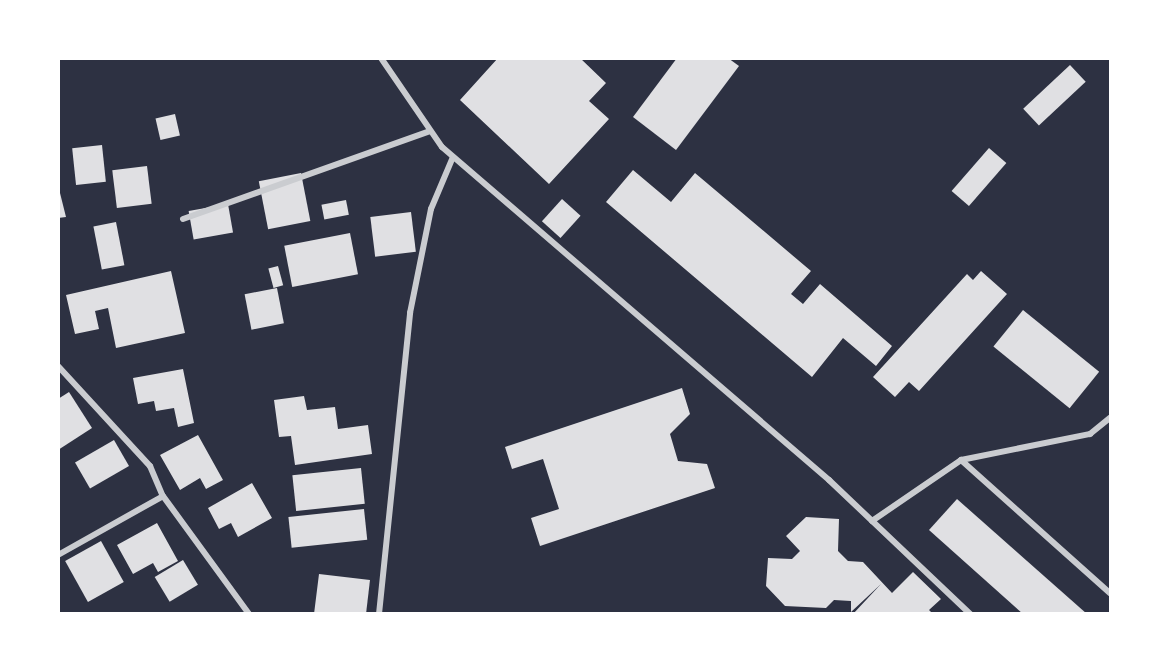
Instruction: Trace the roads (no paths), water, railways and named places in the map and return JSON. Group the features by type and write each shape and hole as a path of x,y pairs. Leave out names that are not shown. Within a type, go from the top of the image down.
{"street":[{"path":"381,58 430,131 453,158 872,521 970,614"},
{"path":"183,219 430,131"},
{"path":"378,613 410,313 430,209 453,158"},
{"path":"58,366 150,466 163,496 249,614"},
{"path":"872,521 961,460 1090,434 1110,418"},
{"path":"961,460 1110,593"},
{"path":"58,555 163,496"}]}
